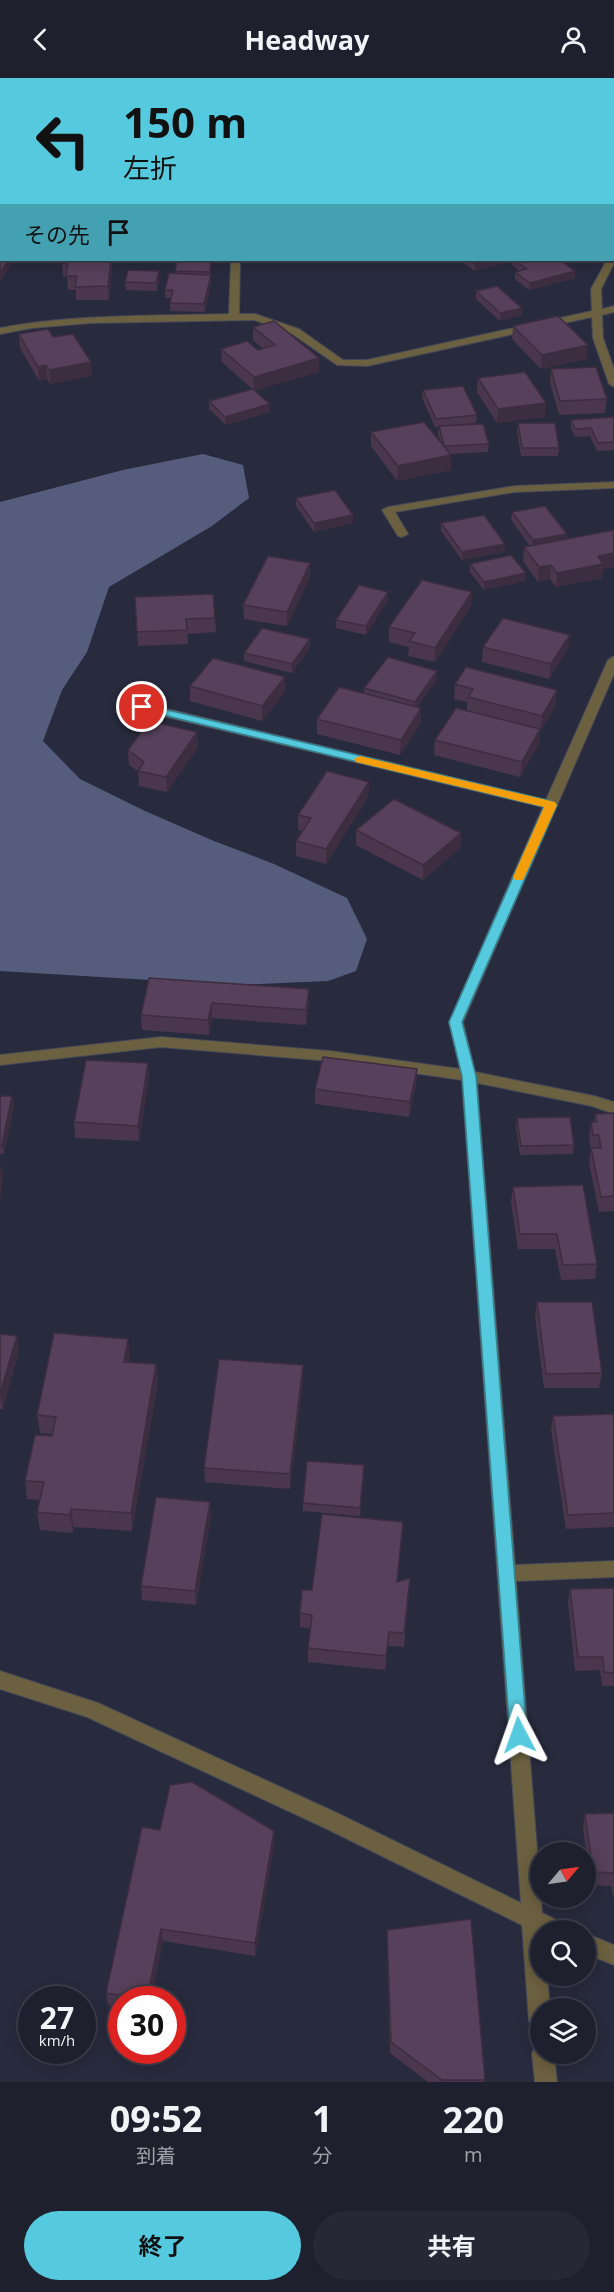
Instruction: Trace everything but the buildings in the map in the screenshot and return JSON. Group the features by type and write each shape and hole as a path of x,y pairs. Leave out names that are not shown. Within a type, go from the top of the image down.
{"street":[{"path":"234,318 236,261"},
{"path":"610,261 596,289 598,339 614,384"},
{"path":"0,331 32,325 91,320 255,317 296,331 341,363 367,363 614,309"},
{"path":"402,534 388,510 515,489 614,485"},
{"path":"531,1920 508,1573 469,1076 456,1022 614,660"},
{"path":"142,707 551,805"},
{"path":"0,1060 161,1042 330,1056 469,1076 594,1101 614,1108"},
{"path":"508,1573 614,1569"},
{"path":"0,1680 91,1709 332,1821 531,1920"},
{"path":"596,1948 614,1955"},
{"path":"544,2064 546,2082"}],"shaded area":[{"path":"203,454 243,465 249,498 212,526 109,587 87,652 62,690 43,741 80,779 145,811 274,864 347,898 367,939 356,971 328,981 234,985 0,971 0,502 123,470"}],"slow traffic":[{"path":"360,759 551,805 519,877"}],"route":[{"path":"142,707 551,805 456,1022 469,1076 519,1735"}]}
